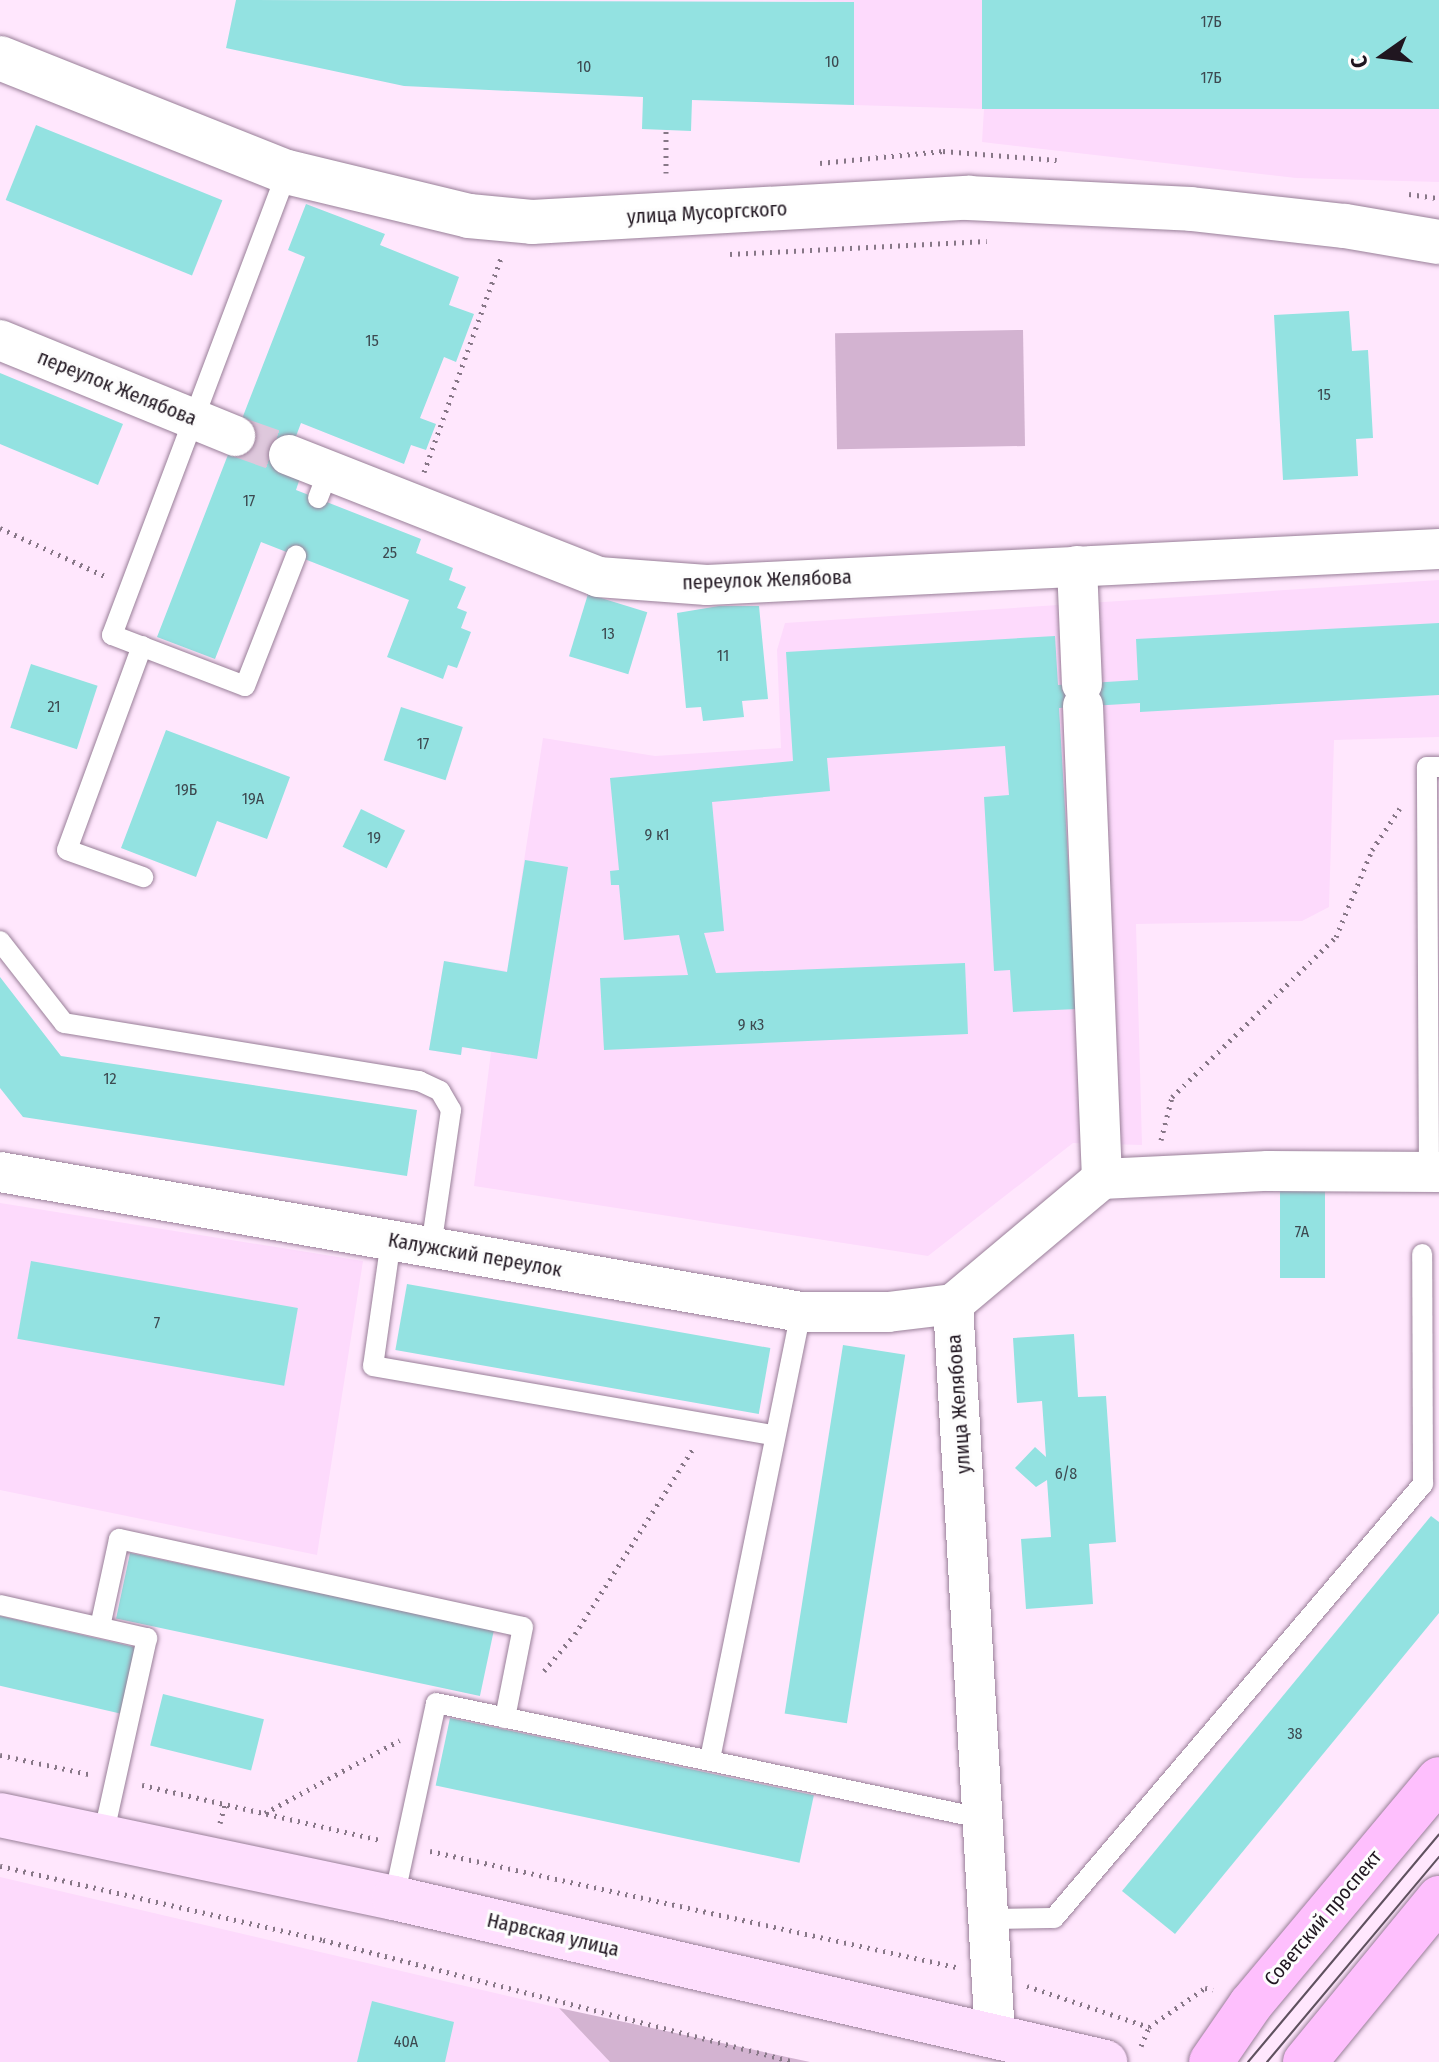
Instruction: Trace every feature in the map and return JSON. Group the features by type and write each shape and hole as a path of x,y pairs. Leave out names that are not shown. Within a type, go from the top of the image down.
{"main road":[{"name":"Советский проспект","path":"1211,2062 1251,2004 1439,1779"},
{"name":"Нарвская улица","path":"0,1815 394,1898 1105,2062"},
{"path":"1305,2062 1439,1898"}],"street":[{"name":"улица Мусоргского","path":"0,58 287,172 425,208 515,221 968,198 1191,209 1345,226 1439,242"},
{"name":"переулок Желябова","path":"0,340 235,436"},
{"name":"переулок Желябова","path":"289,455 323,484 413,503 598,577 707,585 1439,549"},
{"path":"1077,566 1102,1179"},
{"name":"Калужский переулок","path":"0,1172 801,1312 888,1312 953,1304"},
{"path":"953,1304 1102,1179 1434,1172"},
{"name":"улица Желябова","path":"953,1304 985,1819 995,2036"}],"lane":[{"path":"287,172 112,635 245,686 296,556"},
{"path":"142,646 67,850 143,877"},
{"path":"1433,767 1434,1172"},
{"path":"0,941 64,1023 419,1081 440,1091 451,1110 431,1247"},
{"path":"391,1240 373,1366 773,1435"},
{"path":"990,1919 1054,1918 1423,1484 1422,1254"},
{"path":"710,1759 773,1435 801,1312"},
{"path":"100,1627 119,1539 523,1627 505,1718"},
{"path":"0,1605 147,1638 103,1837"},
{"path":"394,1898 436,1703 985,1819"}],"path":[{"path":"666,130 666,173"},
{"path":"413,503 515,221"},
{"path":"720,254 989,241"},
{"path":"0,528 130,588"},
{"path":"1151,1177 1172,1097 1336,937 1372,850 1433,767"},
{"path":"505,1718 575,1634 709,1424"},
{"path":"264,1813 431,1723"},
{"path":"0,1755 992,1975 1149,2027"},
{"path":"0,1866 323,1940 796,2062"}],"shaded area":[{"path":"757,0 1439,0 1439,182 1296,178 982,142 984,109 854,105 853,2"},
{"path":"1023,330 1025,446 837,449 835,333"},
{"path":"1439,580 1439,737 1334,740 1329,907 1302,921 1136,924 1142,1145 1073,1143 928,1256 474,1186 491,1052 463,1047 461,1055 429,1050 444,961 507,971 543,738 655,756 781,748 777,650 785,623"},
{"path":"0,1203 363,1261 317,1555 0,1490"},
{"path":"0,1877 559,2008 610,2062 0,2062"},
{"path":"559,2008 810,2062 610,2062"}],"building":[{"path":"236,0 854,2 854,105 692,100 691,131 642,129 643,97 404,86 226,48"},
{"path":"982,0 1439,0 1439,109 982,109"},
{"path":"36,125 222,200 192,275 6,200"},
{"path":"306,204 385,234 380,245 459,277 449,305 474,314 456,362 444,357 420,418 436,424 426,450 411,445 404,464 301,423 284,468 301,475 296,490 421,539 416,553 453,568 449,580 466,587 457,608 467,612 461,628 471,632 457,668 448,665 443,679 387,657 409,600 261,542 215,659 157,637 305,257 288,250"},
{"path":"1349,311 1352,351 1368,350 1373,438 1356,439 1358,476 1283,480 1274,315"},
{"path":"0,373 123,424 98,485 0,444"},
{"path":"588,594 647,612 628,674 569,656"},
{"path":"719,606 759,606 768,699 742,701 744,717 703,721 701,707 686,708 677,613"},
{"path":"1439,623 1439,695 1140,712 1140,703 1059,708 1077,1009 1013,1012 1010,970 994,971 984,797 1009,795 1005,746 827,758 830,791 712,802 724,931 704,933 716,973 965,963 968,1034 604,1050 600,978 688,975 679,935 624,940 619,885 611,885 610,871 619,870 610,778 793,761 786,652 1055,636 1058,685 1138,680 1136,639"},
{"path":"31,664 98,686 77,749 10,728"},
{"path":"401,707 463,727 446,780 384,760"},
{"path":"166,730 290,777 267,839 217,821 196,877 121,848"},
{"path":"361,809 405,830 387,868 343,847"},
{"path":"525,860 568,867 537,1059 462,1047 461,1055 429,1050 444,961 507,972"},
{"path":"0,977 61,1056 417,1110 407,1176 23,1117 0,1088"},
{"path":"1280,1186 1325,1186 1325,1278 1280,1278"},
{"path":"31,1261 298,1308 284,1386 17,1339"},
{"path":"407,1284 770,1348 759,1414 395,1350"},
{"path":"1074,1334 1078,1397 1106,1396 1116,1542 1089,1544 1093,1604 1026,1609 1021,1539 1051,1537 1047,1480 1036,1487 1015,1468 1035,1447 1046,1457 1042,1401 1017,1403 1013,1338"},
{"path":"843,1345 905,1355 847,1723 785,1713"},
{"path":"1431,1516 1439,1522 1439,1613 1175,1934 1122,1891"},
{"path":"130,1553 494,1630 480,1696 116,1619"},
{"path":"0,1616 136,1647 121,1714 0,1686"},
{"path":"163,1694 264,1719 251,1771 150,1745"},
{"path":"450,1718 814,1795 800,1863 436,1785"},
{"path":"372,2001 454,2022 445,2062 357,2062"}],"tunnel":[{"path":"235,436 289,455"}],"tram line":[{"path":"1248,2062 1439,1834"},
{"path":"1267,2062 1439,1857"}]}
